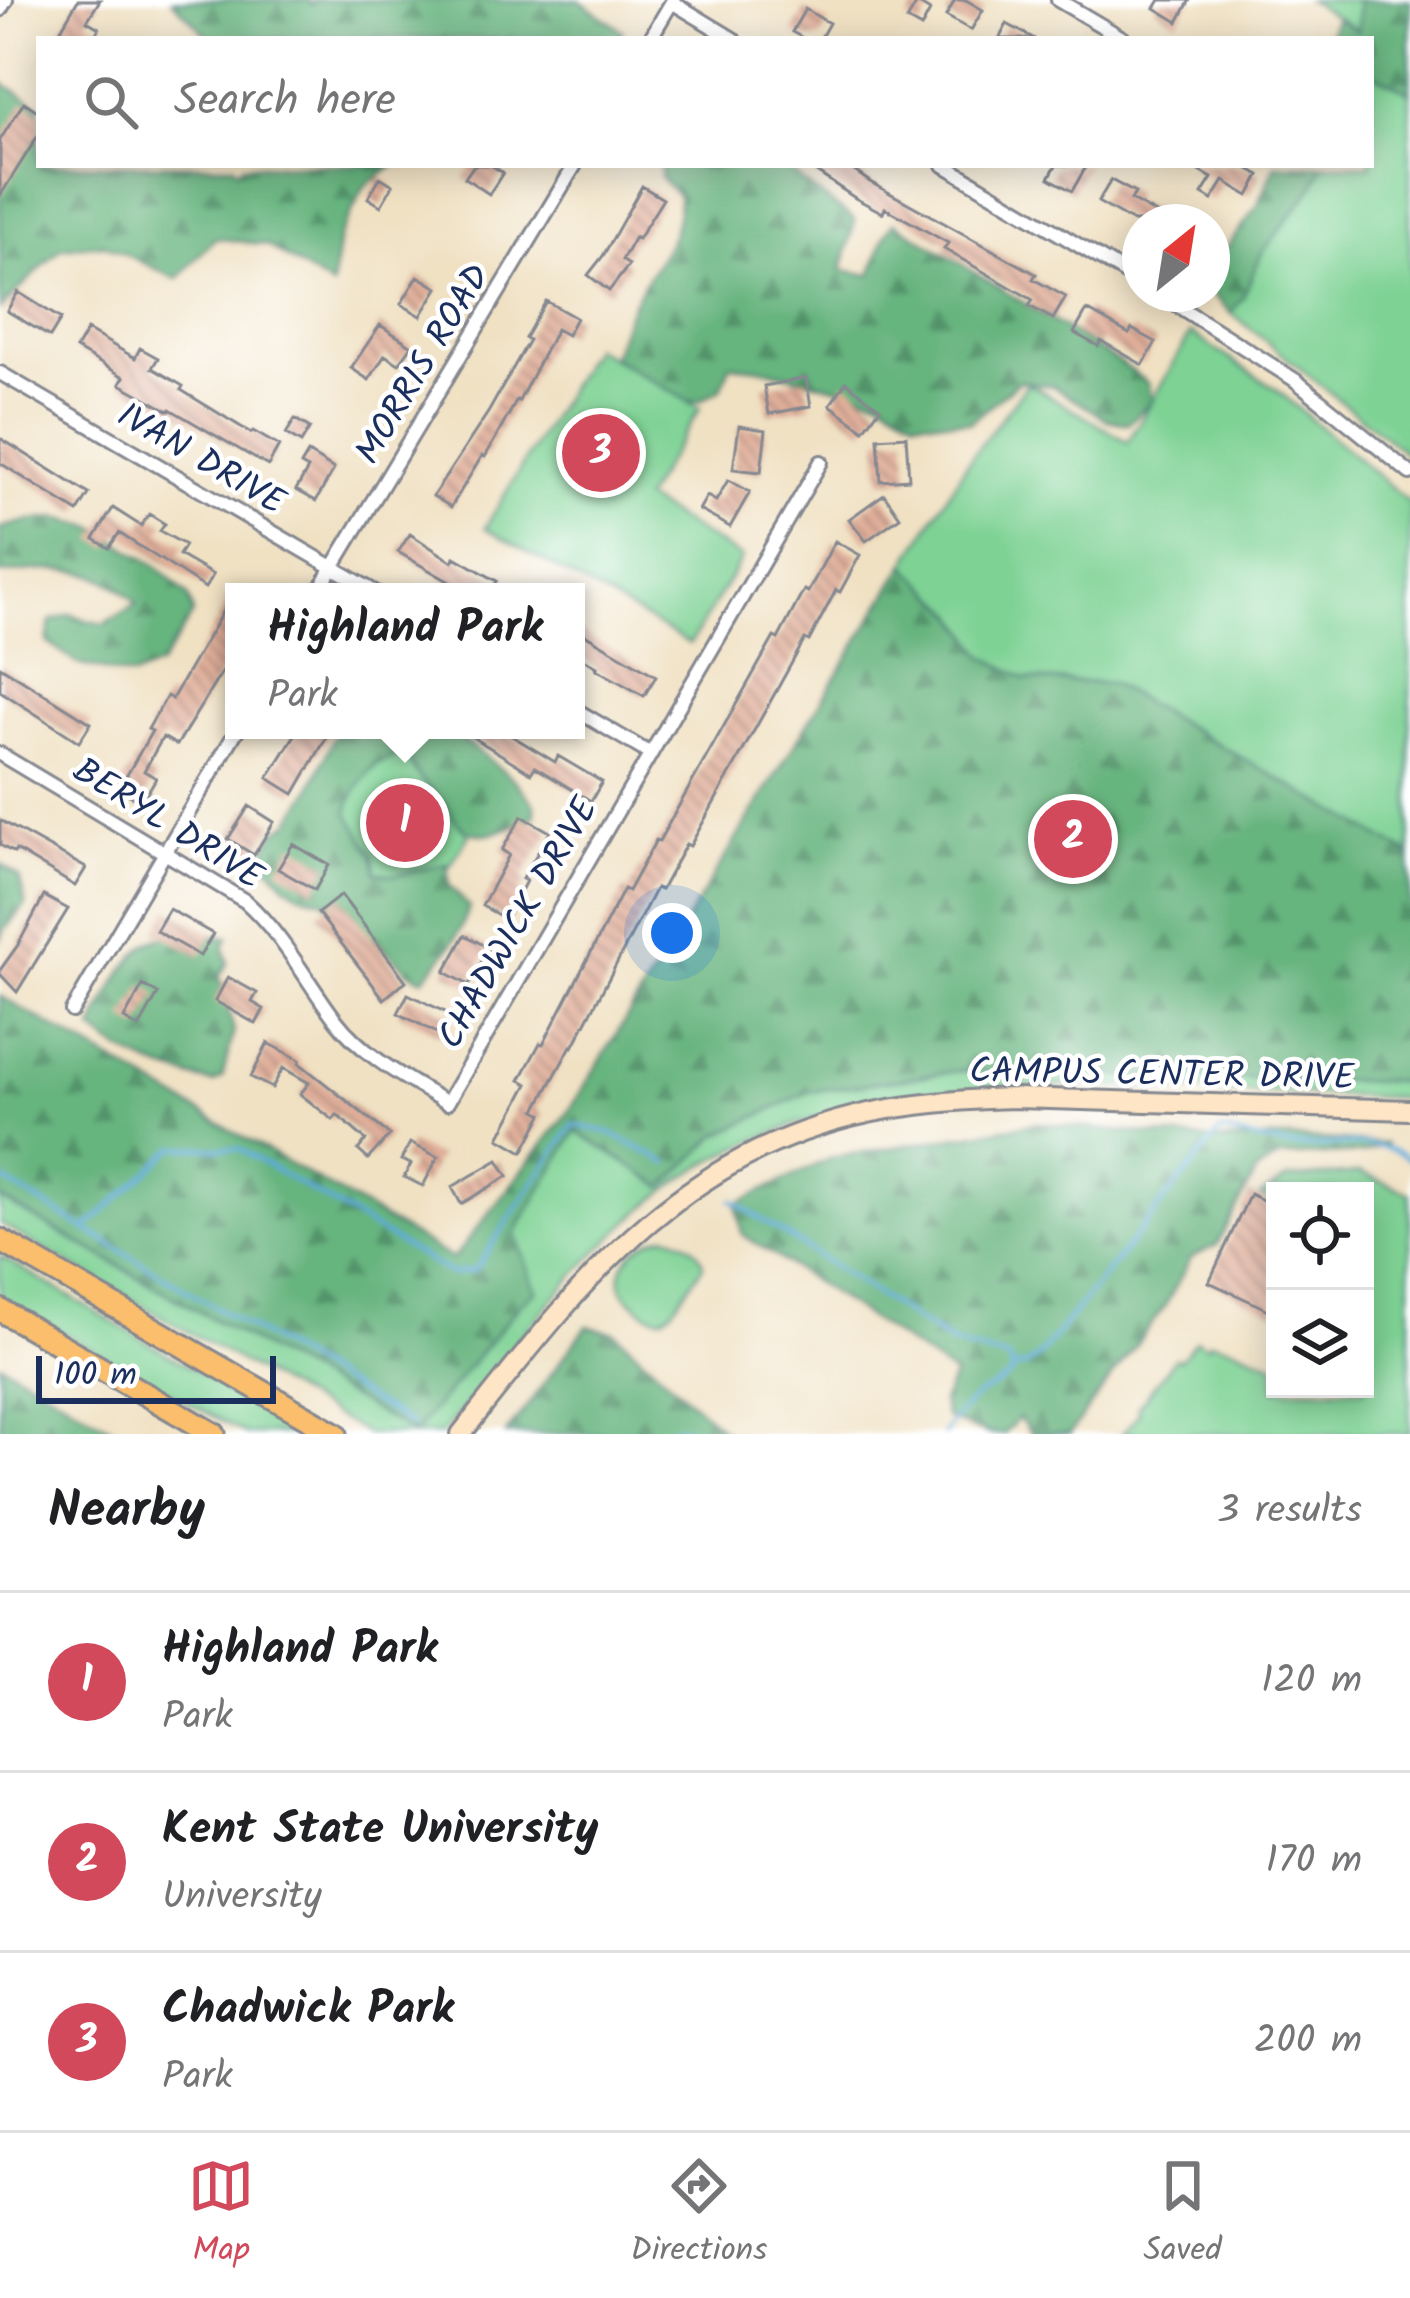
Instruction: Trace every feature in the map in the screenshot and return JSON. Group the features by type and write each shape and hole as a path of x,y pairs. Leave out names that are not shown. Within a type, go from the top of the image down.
{"main road":[{"path":"0,1240 336,1434"},
{"path":"0,1310 214,1434"}],"street":[{"path":"0,10 6,0"},
{"path":"1058,0 1119,36"},
{"path":"652,36 672,1 729,36"},
{"name":"MORRIS ROAD","path":"323,583 573,168"},
{"path":"949,168 1122,271"},
{"path":"1189,312 1295,380 1410,473"},
{"name":"IVAN DRIVE","path":"0,374 360,583"},
{"name":"CHADWICK DRIVE","path":"447,1102 821,462"},
{"path":"585,715 649,753"},
{"path":"72,1011 232,739"},
{"name":"BERYL DRIVE","path":"0,754 245,901 278,934 350,1036 385,1066 447,1102"},
{"name":"CAMPUS CENTER DRIVE","path":"461,1434 588,1279 663,1210 719,1171 824,1125 887,1109 1017,1097 1410,1110"}],"green space":[{"path":"172,0 307,0 312,4 315,0 579,0 623,31 620,36 208,36"},
{"path":"1308,0 1358,0 1358,32"},
{"path":"1358,0 1410,0 1410,93 1374,74 1374,36 1328,36 1336,18 1358,31"},
{"path":"1374,74 1410,93 1410,457 1231,313 1262,253 1321,168 1374,168"},
{"path":"0,81 36,104 36,168 391,168 365,186 339,236 332,287 267,245 215,238 177,279 104,244 61,248 0,309"},
{"path":"661,168 789,168 855,220 842,270 871,275 894,222 1131,370 1149,385 1152,401 1128,424 1108,420 1052,386 1019,381 970,422 915,419 880,398 730,365 721,389 699,401 688,401 612,357 629,311 676,222 678,196 661,178"},
{"path":"1275,168 1322,168 1314,186 1262,253 1231,313 1230,243 1257,207"},
{"path":"1191,333 1277,390 1410,503 1410,854 1113,684 1026,679 984,656 955,613 905,565 969,460 1028,383 1128,442"},
{"path":"593,347 700,408 644,499 742,558 690,644 485,528"},
{"path":"57,518 94,527 158,567 188,596 193,614 160,665 133,677 78,664 47,642 51,621 71,614 104,624 137,604 122,590 90,574 56,570 0,574 0,528"},
{"path":"905,565 955,613 984,656 1026,679 1112,684 1410,854 1410,1082 957,1071 808,1092 716,1136 664,1187 576,1131 515,1233 536,1291 414,1433 0,1198 0,996 453,1259 568,1113"},
{"path":"333,739 458,739 512,778 535,804 535,816 498,832 468,831 417,775 406,755 376,766 361,782 348,812 374,856 376,872 394,875 447,864 449,885 469,907 451,946 423,979 321,899 285,884 265,862 275,832 289,823"},
{"path":"407,745 481,814 431,897 376,889 324,805 366,751"},
{"path":"0,863 19,877 26,905 4,930 0,942"},
{"path":"176,936 228,937 224,948 228,963 219,976 234,1031 222,1078 213,1083 150,1064 93,1030 119,977 149,943"},
{"path":"957,1071 1410,1082 1410,1098 1106,1087 994,1088 884,1101 776,1132 697,1169 617,1232 555,1296 442,1434 367,1434 0,1224 0,1199 414,1433 536,1291 515,1233 576,1131 664,1187 716,1136 808,1092"},
{"path":"1036,1123 1219,1141 1289,1138 1387,1144 1364,1153 1279,1157 1257,1171 1217,1245 1191,1258 1165,1306 1070,1434 1031,1434 1019,1418 1004,1434 991,1434 945,1417 942,1402 954,1375 742,1234 736,1204 831,1158"},
{"path":"1360,1173 1410,1193 1410,1434 1122,1434 1175,1358 1180,1360 1196,1340 1266,1360 1266,1398 1374,1398 1374,1182 1282,1182"},
{"path":"667,1235 695,1250 703,1266 662,1317 635,1304 625,1293 621,1272 633,1252"},
{"path":"0,1256 305,1434 245,1434 0,1298"},
{"path":"587,1326 615,1332 727,1434 506,1434"},
{"path":"0,1363 123,1434 0,1434"}],"building":[{"path":"78,0 100,0 87,21 99,28 95,36 73,36 61,29"},
{"path":"955,0 966,0 983,10 971,30 946,16"},
{"path":"1160,0 1190,0 1178,22 1155,8"},
{"path":"917,3 930,11 921,28 907,20"},
{"path":"805,9 829,23 822,36 792,32"},
{"path":"1007,24 1029,36 1001,36"},
{"path":"24,102 36,110 36,139 0,196 0,140"},
{"path":"472,168 496,168 503,173 489,194 465,178"},
{"path":"810,168 850,168 1036,274 1033,279 1066,297 1053,319 1029,306 1033,300 944,249 948,243 885,208 883,213"},
{"path":"1054,168 1085,168 1072,191 1049,178"},
{"path":"1194,168 1247,168 1260,175 1249,196 1224,181 1212,200 1202,194 1212,178"},
{"path":"380,177 393,185 381,206 368,198"},
{"path":"1111,180 1135,193 1131,200 1138,204 1122,204 1122,216 1098,202"},
{"path":"642,186 663,199 638,239 635,237 622,260 629,265 609,291 588,275"},
{"path":"418,276 438,288 421,316 401,304"},
{"path":"18,292 61,319 50,337 7,311"},
{"path":"546,301 576,318 567,335 556,329 519,401 451,507 433,496 489,411"},
{"path":"1087,310 1129,334 1132,329 1156,342 1143,365 1101,341 1098,346 1074,333"},
{"path":"380,325 412,346 399,364 385,355 369,380 351,368"},
{"path":"87,330 135,358 140,348 158,358 152,368 183,386 181,390 279,446 268,466 120,384 124,377 76,349"},
{"path":"806,378 811,406 769,414 764,386"},
{"path":"846,382 880,408 864,430 830,405"},
{"path":"295,419 310,428 301,443 286,434"},
{"path":"739,426 766,430 761,472 733,469"},
{"path":"906,436 909,479 881,481 878,438"},
{"path":"0,438 89,494 78,512 0,463"},
{"path":"308,453 334,469 316,501 296,490 308,469 301,465"},
{"path":"728,480 750,492 730,527 699,510 707,496 716,501"},
{"path":"884,494 900,517 866,541 849,519"},
{"path":"113,508 141,526 149,514 165,524 160,531 185,545 179,555 213,575 205,588 119,533 109,548 94,539"},
{"path":"410,534 453,562 455,557 497,581 451,583 398,552"},
{"path":"835,541 860,555 809,641 805,639 690,846 686,844 661,890 656,888 536,1110 543,1114 523,1152 499,1138 528,1084 520,1080 624,889 628,891 659,841 774,637 778,639 804,590 808,592"},
{"path":"225,608 225,667 177,745 163,737 144,771 156,778 142,802 119,789 167,696 172,699"},
{"path":"585,634 656,676 644,696 585,660"},
{"path":"0,666 91,723 79,742 0,691"},
{"path":"292,739 326,739 294,794 268,778"},
{"path":"476,739 517,739 602,782 591,801 535,767 531,773"},
{"path":"249,806 274,822 254,855 228,839"},
{"path":"522,816 550,832 522,879 526,881 506,919 482,906 509,855 502,850"},
{"path":"0,820 86,868 75,886 0,845"},
{"path":"293,844 329,865 315,890 278,869"},
{"path":"341,895 406,981 384,999 318,913"},
{"path":"44,896 68,909 17,992 0,970"},
{"path":"169,909 213,934 200,956 156,931"},
{"path":"465,935 489,948 469,985 445,972"},
{"path":"228,977 257,993 252,1002 264,1009 256,1024 215,1001"},
{"path":"143,985 158,994 139,1028 124,1019"},
{"path":"408,994 451,1015 441,1035 398,1013"},
{"path":"268,1043 300,1060 390,1135 368,1159 358,1150 366,1140 337,1115 333,1120 300,1094 309,1083 283,1068 272,1088 251,1077"},
{"path":"410,1143 438,1157 423,1186 404,1177 411,1164 401,1160"},
{"path":"498,1160 508,1176 461,1204 452,1187"},
{"path":"1250,1194 1266,1202 1266,1309 1209,1282"}],"waterway":[{"path":"85,1229 175,1147 240,1149 451,1274 475,1270 573,1125 608,1132 668,1163"},
{"path":"1011,1368 1024,1367 1039,1356 1220,1132 1287,1146 1384,1148 1410,1160"},
{"path":"0,1178 412,1425"},
{"path":"732,1200 954,1345 1009,1359 1013,1372 973,1399 944,1434"},
{"path":"669,1434 675,1427 717,1434"}],"place":[{"name":"Chadwick Park","path":"601,453"},
{"name":"Highland Park","path":"405,823"},
{"name":"Kent State University","path":"1073,839"}]}
